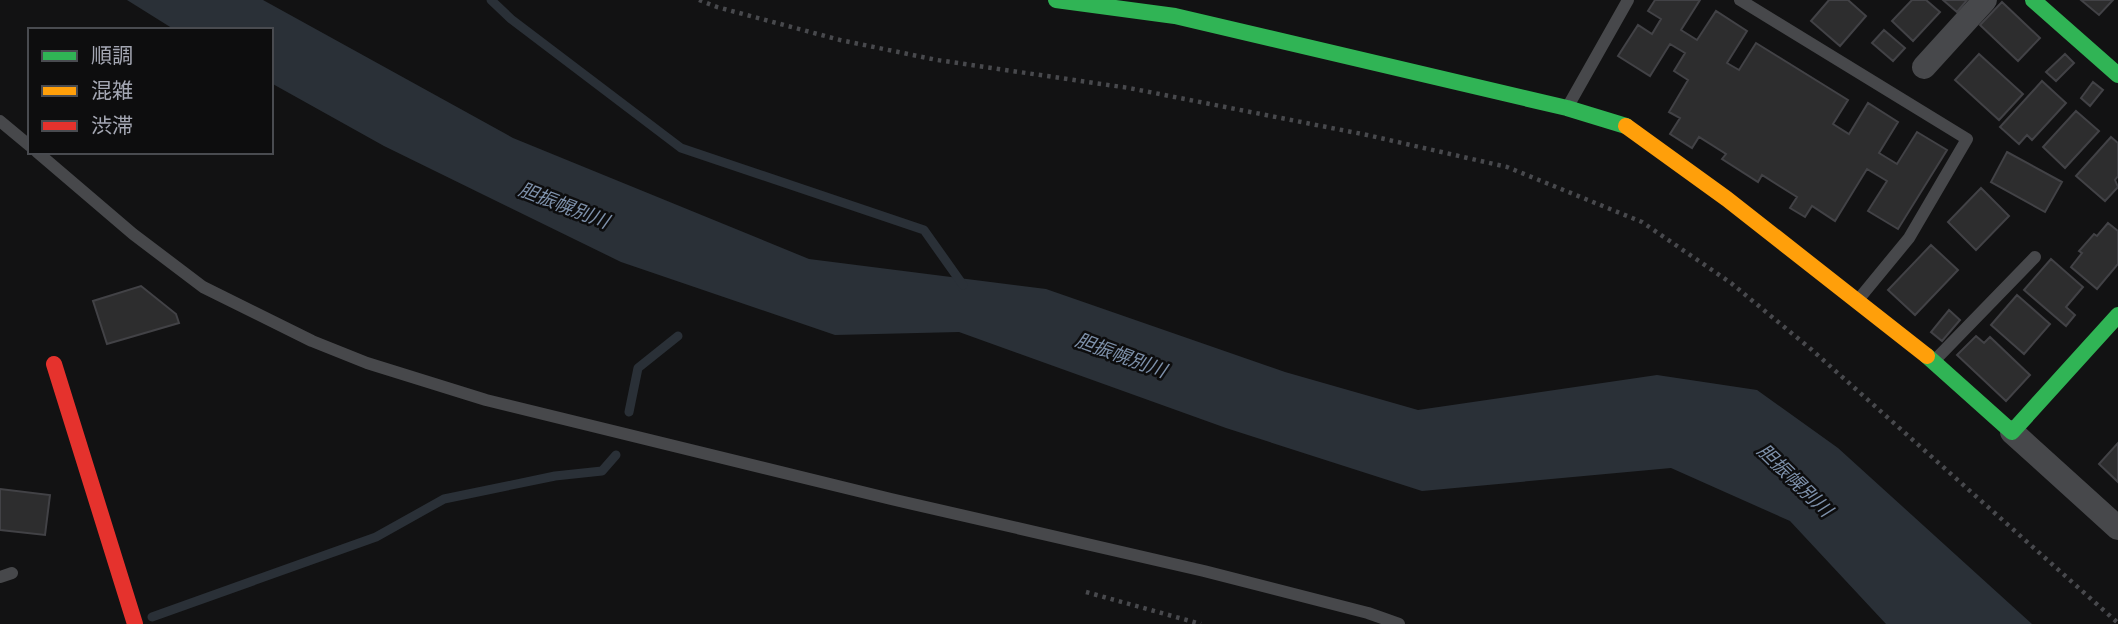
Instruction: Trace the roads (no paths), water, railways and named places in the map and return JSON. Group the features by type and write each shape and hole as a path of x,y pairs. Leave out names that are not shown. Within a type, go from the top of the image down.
{"street":[{"path":"1056,0 1177,8 1567,108 1631,128 1727,199 1934,361 2118,528"},
{"path":"1924,67 1985,0"},
{"path":"2033,0 2118,75"},
{"path":"2011,432 2118,315"},
{"path":"54,364 135,624"}],"lane":[{"path":"1567,108 1628,0"},
{"path":"1740,0 1967,139 1909,238 1856,302"},
{"path":"0,121 28,144"},
{"path":"39,154 133,234 203,287 312,341 367,363 499,403 891,499 1204,571 1368,613 1399,624"},
{"path":"1934,361 2035,257"}],"water":[{"name":"胆振幌別川","path":"127,0 263,0 513,138 809,259 1046,289 1285,372 1418,410 1657,375 1757,390 1838,448 2032,624 1886,624 1790,521 1671,468 1422,491 1226,428 959,332 835,335 621,262 384,146 273,84 273,28 172,28"}],"waterway":[{"path":"491,0 511,19 681,148 924,230 963,285"},
{"path":"629,412 638,368 678,336"},
{"path":"152,617 376,537 444,499 555,476 602,471 616,455"}]}
